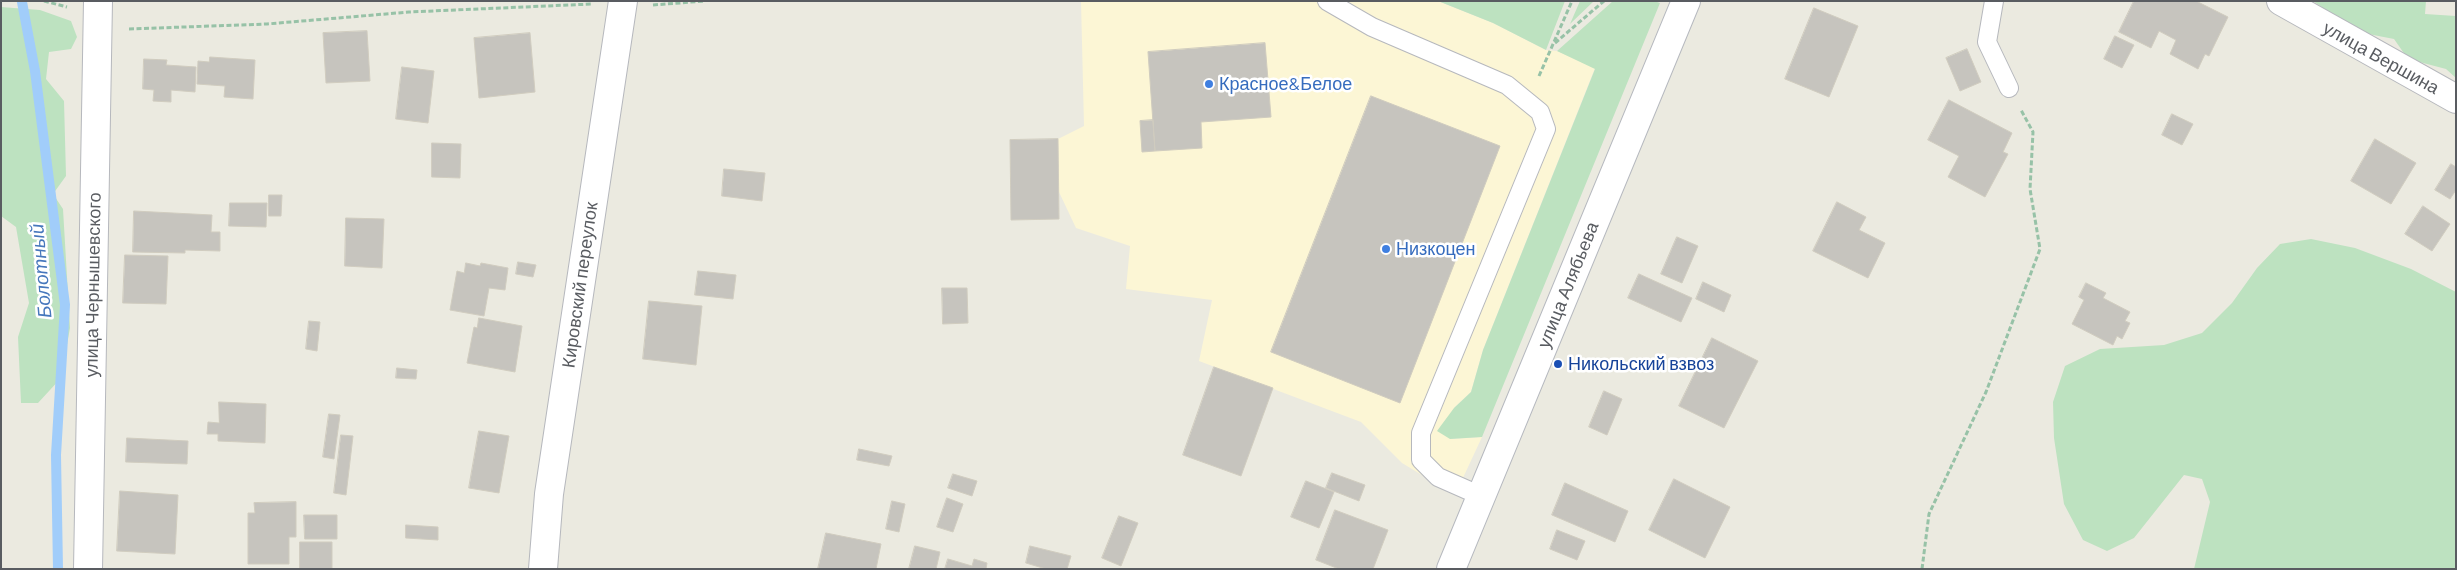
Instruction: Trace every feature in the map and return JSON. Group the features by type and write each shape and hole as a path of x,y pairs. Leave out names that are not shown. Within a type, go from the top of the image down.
{"street":[{"name":"Кировский переулок","path":"543,569 549,494 623,1"},
{"name":"улица Алябьева","path":"1451,569 1686,1"},
{"name":"улица Вершина","path":"2281,1 2456,99"},
{"name":"улица Чернышевского","path":"88,569 98,10"}],"lane":[{"path":"1326,1 1372,27 1507,85 1540,112 1546,130 1421,433 1421,460 1438,477 1481,496"},
{"path":"1994,1 1987,42 2009,88"}],"path":[{"path":"44,1 68,7 98,10 121,29 267,24 409,12 596,5"},
{"path":"649,5 705,1"},
{"path":"1538,78 1572,1"},
{"path":"1553,45 1604,1"},
{"path":"1922,569 1929,514 1986,392 2040,249 2030,189 2033,132 2009,88"}],"shaded area":[{"path":"1081,1 1438,1 1493,23 1546,50 1557,51 1595,68 1483,350 1471,392 1454,408 1450,439 1482,437 1455,495 1402,463 1361,422 1199,361 1212,300 1126,289 1130,246 1076,228 1059,192 1058,139 1084,126"}],"green space":[{"path":"1438,1 1565,1 1546,50 1493,23"},
{"path":"1580,1 1594,1 1570,24"},
{"path":"1613,1 1654,1 1660,3 1482,437 1450,439 1437,431 1454,408 1471,392 1483,350 1595,69 1557,51"},
{"path":"2313,1 2426,1 2425,14 2456,16 2456,78 2446,69 2408,59 2394,39 2358,32"},
{"path":"1,7 40,10 71,21 77,37 71,49 49,52 46,79 64,101 66,176 53,194 63,209 70,328 61,378 38,403 21,403 18,337 29,303 16,227 1,216"},
{"path":"2311,239 2355,248 2411,269 2456,292 2456,569 2194,569 2210,502 2202,479 2184,475 2134,538 2107,551 2083,540 2064,504 2054,438 2053,402 2065,366 2100,349 2164,345 2202,333 2232,303 2257,268 2280,244"}],"building":[{"path":"2134,1 2196,1 2228,17 2209,56 2205,54 2198,69 2170,54 2176,40 2159,31 2151,48 2119,32"},
{"path":"1814,8 1858,26 1829,97 1785,79"},
{"path":"367,31 370,81 326,83 323,33"},
{"path":"530,33 535,92 479,98 474,38"},
{"path":"2115,36 2134,45 2122,68 2104,59"},
{"name":"Красное&Белое","path":"1265,43 1271,117 1201,122 1202,148 1155,151 1148,52"},
{"path":"1967,49 1981,82 1960,91 1946,58"},
{"path":"210,57 255,60 253,99 224,97 225,86 197,84 198,61 209,62"},
{"path":"144,59 167,60 166,65 196,67 195,92 171,90 171,102 153,101 154,90 143,89"},
{"path":"402,67 434,71 428,123 396,119"},
{"name":"Низкоцен","path":"1371,96 1500,146 1400,403 1271,352"},
{"path":"1949,100 2012,133 2003,152 2008,154 1985,197 1948,177 1959,156 1928,140"},
{"path":"2172,114 2193,124 2182,145 2162,135"},
{"path":"1153,120 1155,151 1142,152 1140,121"},
{"path":"1058,139 1059,219 1011,220 1010,140"},
{"path":"2375,139 2416,163 2391,204 2351,181"},
{"path":"432,143 461,144 460,178 432,177"},
{"path":"2451,164 2456,167 2456,190 2450,199 2435,190"},
{"path":"724,169 765,173 762,201 722,196"},
{"path":"269,195 282,195 281,216 269,216"},
{"path":"1837,202 1866,217 1859,230 1885,243 1868,278 1813,251"},
{"path":"230,203 267,203 266,227 229,226"},
{"path":"2423,206 2450,224 2432,251 2405,234"},
{"path":"134,211 212,215 211,232 220,232 220,251 185,250 185,253 133,252"},
{"path":"346,218 384,219 382,268 345,266"},
{"path":"1677,237 1698,246 1682,283 1661,274"},
{"path":"125,255 168,256 166,304 123,303"},
{"path":"518,262 536,265 533,277 516,274"},
{"path":"466,263 480,266 481,263 508,268 505,290 489,288 484,316 450,310 457,271 464,273"},
{"path":"698,271 736,275 733,299 695,295"},
{"path":"1639,274 1692,298 1681,322 1628,298"},
{"path":"1703,282 1731,295 1724,312 1696,299"},
{"path":"2086,283 2106,293 2103,298 2130,312 2125,321 2130,323 2122,339 2117,336 2113,345 2072,324 2084,300 2079,297"},
{"path":"942,288 967,288 968,323 943,324"},
{"path":"649,301 702,306 696,365 643,359"},
{"path":"479,318 522,326 515,372 467,363 474,327 477,328"},
{"path":"309,321 320,322 317,351 306,349"},
{"path":"1712,338 1758,361 1724,428 1679,406"},
{"path":"1214,367 1273,388 1241,476 1183,455"},
{"path":"397,368 417,370 416,379 396,378"},
{"path":"1604,391 1622,399 1607,435 1589,427"},
{"path":"219,402 266,404 265,443 218,441 218,434 207,434 208,422 219,423"},
{"path":"329,414 340,415 334,459 323,457"},
{"path":"479,431 509,436 499,493 469,488"},
{"path":"341,435 353,436 346,495 334,493"},
{"path":"127,438 188,441 187,464 126,462"},
{"path":"859,449 892,456 889,466 857,460"},
{"path":"1332,473 1365,485 1359,501 1326,488"},
{"path":"953,474 977,481 972,496 948,488"},
{"path":"1674,479 1730,507 1705,558 1649,530"},
{"path":"1306,481 1334,492 1319,528 1291,517"},
{"path":"1565,483 1628,511 1615,542 1552,515"},
{"path":"120,491 178,495 175,554 117,551"},
{"path":"947,498 963,504 953,532 937,527"},
{"path":"892,501 905,504 899,532 886,529"},
{"path":"296,502 296,537 289,537 289,564 248,564 248,513 255,513 254,503"},
{"path":"1335,510 1388,530 1373,569 1339,569 1316,560"},
{"path":"304,515 337,515 337,539 305,539"},
{"path":"1119,516 1138,523 1121,566 1102,558"},
{"path":"406,525 438,527 438,540 406,538"},
{"path":"1557,530 1585,541 1577,560 1550,549"},
{"path":"826,533 881,544 876,569 818,569"},
{"path":"300,542 332,542 332,569 300,569"},
{"path":"915,546 940,552 936,569 909,569"},
{"path":"1030,546 1071,556 1067,569 1046,569 1026,563"},
{"path":"948,559 972,566 974,559 987,563 986,569 945,569"}],"waterway":[{"name":"Болотный","path":"22,2 35,71 65,305 56,455 58,569"}],"place":[{"name":"Красное&Белое","path":"1209,84"},
{"name":"Низкоцен","path":"1386,249"},
{"name":"Никольский взвоз","path":"1558,364"}]}
